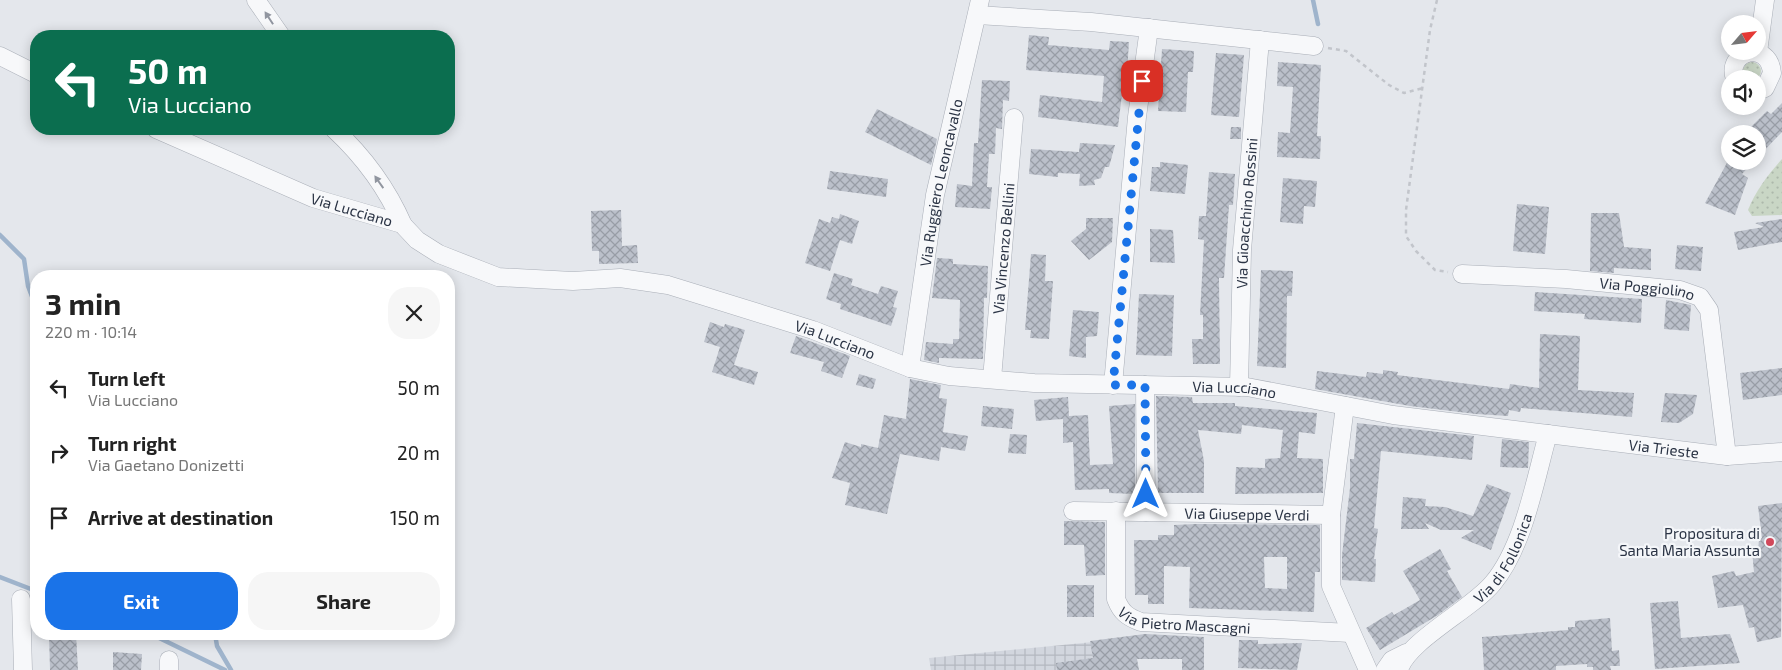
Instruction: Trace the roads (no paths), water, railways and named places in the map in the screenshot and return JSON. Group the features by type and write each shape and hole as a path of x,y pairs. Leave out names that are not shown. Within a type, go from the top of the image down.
{"street":[{"path":"256,0 277,30"},
{"path":"1763,15 1765,0"},
{"path":"979,7 1314,46"},
{"name":"Via Ruggiero Leoncavallo","path":"910,368 936,196 979,7"},
{"path":"1113,385 1137,117 1149,28"},
{"name":"Via Gioacchino Rossini","path":"1239,387 1242,250 1260,40"},
{"path":"0,56 30,71"},
{"path":"1766,58 1772,66 1768,89"},
{"name":"Via Vincenzo Bellini","path":"992,379 1014,118"},
{"name":"Via Lucciano","path":"170,135 313,198 403,225 417,240 439,254 498,277 564,281 620,278 668,286 813,330 910,368 949,376 992,379 1113,385 1239,387 1393,415 1548,434"},
{"path":"341,135 358,151 393,202 403,225"},
{"name":"Via Poggiolino","path":"1462,274 1566,279 1651,287 1680,290 1700,297 1710,310 1727,456"},
{"path":"1145,385 1146,512"},
{"path":"1345,406 1331,515 1331,586 1350,633 1368,670"},
{"name":"Via Trieste","path":"1548,434 1727,456 1782,452"},
{"name":"Via di Follonica","path":"1385,670 1392,660 1411,650 1475,601 1493,584 1508,562 1526,514 1548,434"},
{"name":"Via Giuseppe Verdi","path":"1072,511 1331,515"},
{"name":"Via Pietro Mascagni","path":"1116,512 1116,599 1120,610 1129,618 1141,622 1350,633"},
{"path":"21,599 23,670"},
{"name":"Via di Follonica","path":"1399,670 1411,650"}],"waterway":[{"path":"1313,0 1318,24"},
{"path":"0,235 24,259 30,291"},
{"path":"0,577 30,589"},
{"path":"163,640 225,670"},
{"path":"216,640 217,646 231,670"}],"place":[{"name":"Propositura di Santa Maria Assunta","path":"1770,542"}]}
